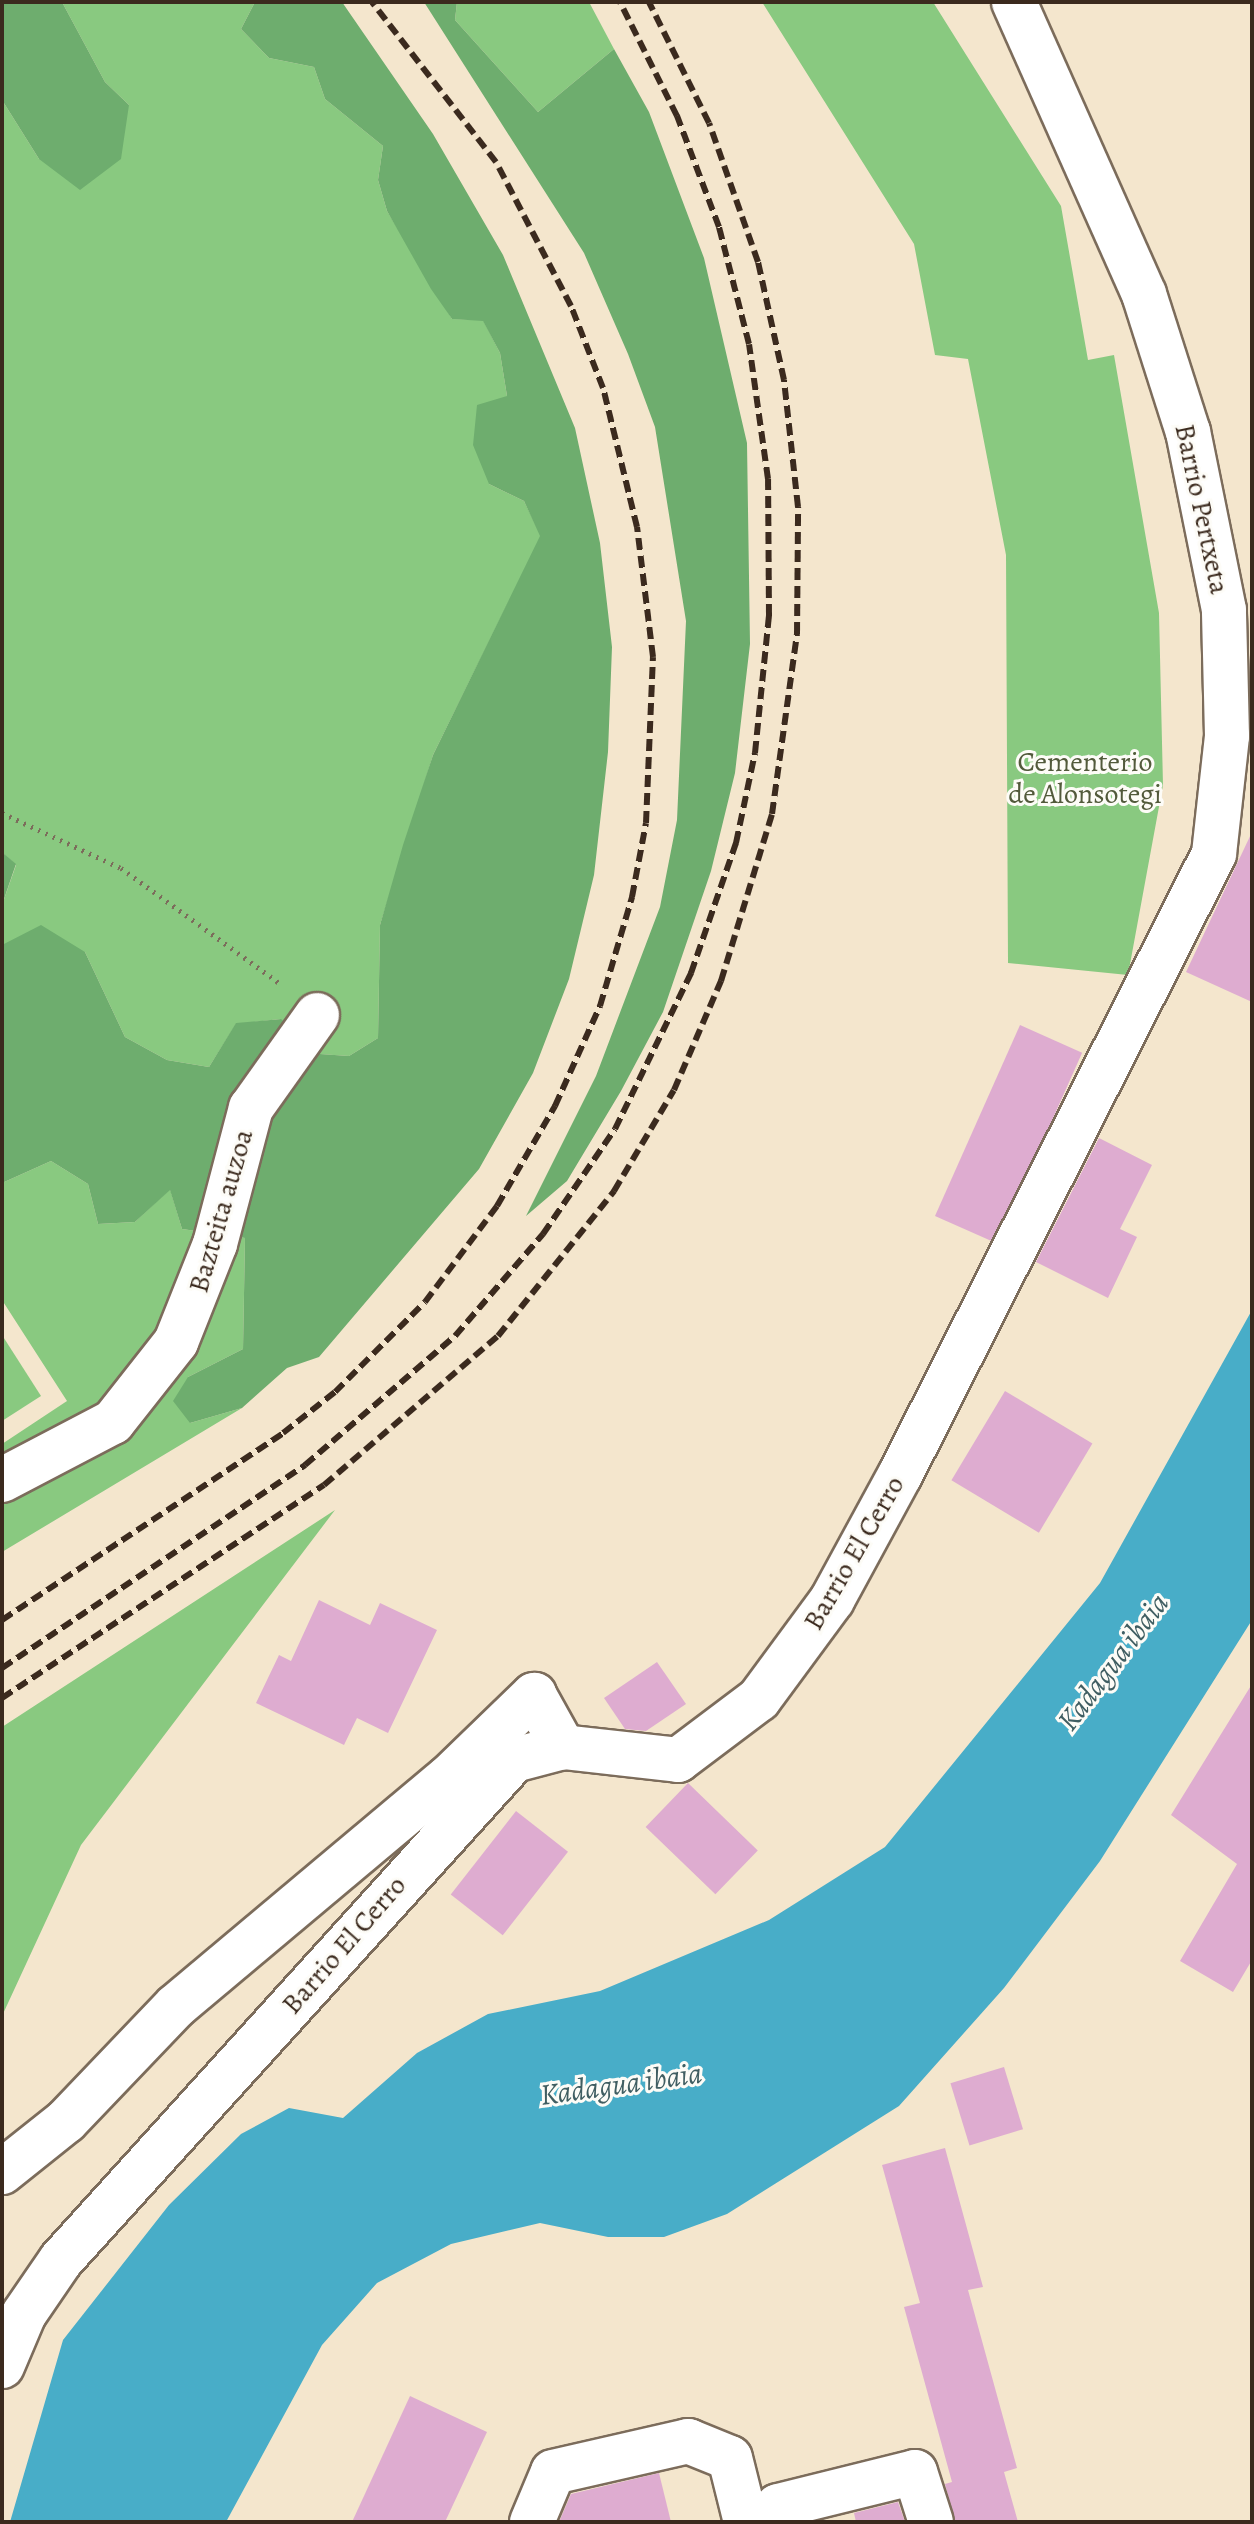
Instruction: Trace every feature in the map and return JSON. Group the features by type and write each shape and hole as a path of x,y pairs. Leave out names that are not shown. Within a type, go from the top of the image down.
{"street":[{"name":"Barrio Pertxeta","path":"1014,2 1144,294 1188,432 1224,610 1227,736 1214,854 1128,1028"},
{"name":"Bazteita auzoa","path":"2,1480 113,1422 176,1342 215,1244 251,1108 317,1015"},
{"name":"Barrio El Cerro","path":"2,2366 24,2314 61,2260 433,1842 514,1760 563,1747 678,1760 759,1699 832,1600 1128,1028"},
{"path":"2,2172 66,2121 176,2006 448,1778 534,1695 563,1747"},
{"path":"532,2522 553,2472 688,2441 730,2458 746,2522"},
{"path":"764,2522 778,2506 915,2472 931,2522"}],"path":[{"path":"2,813 121,868 244,951 317,1015"}],"green space":[{"path":"2,2 62,2 105,82 129,105 121,159 80,190 39,159 2,100"},
{"path":"62,2 255,2 241,29 269,58 314,67 325,99 383,146 378,180 387,211 452,319 483,320 500,353 507,396 489,484 524,501 541,536 433,755 380,925 378,1038 349,1056 319,1054 280,1019 236,1024 209,1067 167,1060 125,1037 85,952 2,945 2,905 16,865 2,852 2,100 39,159 129,105 105,82"},
{"path":"255,2 342,2 433,134 503,255 575,428 600,543 612,647 608,752 594,875 569,979 533,1073 479,1169 319,1357 287,1368 242,1408 190,1423 173,1401 188,1377 243,1349 245,1238 182,1229 170,1190 135,1222 98,1224 88,1184 51,1161 2,1183 2,945 41,925 85,952 125,1037 167,1060 209,1067 236,1023 281,1019 320,1054 349,1056 378,1038 380,925 403,845 433,755 540,536 524,501 489,484 473,445 477,405 507,396 500,353 483,321 452,319 431,289 387,211 378,180 383,146 325,99 314,67 269,58 241,29"},
{"path":"424,2 457,2 455,20 538,112 614,49 649,112 704,258 747,443 750,644 735,773 711,871 663,1012 621,1091 567,1181 526,1216 596,1076 660,907 677,820 686,621 655,427 628,354 584,253"},
{"path":"457,2 589,2 614,49 538,112 455,20"},
{"name":"Cementerio de Alonsotegi","path":"762,2 933,2 1061,206 1088,360 1114,355 1159,613 1163,785 1128,975 1008,963 1006,555 968,359 935,355 914,244"},
{"path":"2,852 16,864 2,905"},
{"path":"51,1161 88,1184 98,1224 135,1222 170,1189 182,1229 245,1238 243,1349 188,1377 190,1423 242,1408 2,1552 2,1444 67,1401 2,1300 2,1183"},
{"path":"2,1335 41,1396 2,1421"},
{"path":"335,1510 81,1845 2,2016 2,1727"}],"water":[{"name":"Kadagua ibaia","path":"1252,1310 1252,1620 1100,1861 1004,1988 899,2106 727,2214 664,2237 608,2237 540,2223 451,2244 377,2283 322,2345 226,2522 10,2522 63,2340 169,2205 241,2134 289,2108 343,2118 417,2053 488,2014 600,1991 769,1920 885,1847 1100,1583"}],"building":[{"path":"1252,832 1252,1002 1186,972"},
{"path":"1020,1025 1082,1053 997,1244 935,1216"},
{"path":"1099,1138 1152,1165 1120,1229 1137,1237 1108,1298 1036,1262"},
{"path":"1005,1391 1092,1444 1039,1533 951,1480"},
{"path":"319,1600 370,1625 380,1603 437,1630 388,1733 357,1718 344,1745 256,1703 279,1655 291,1661"},
{"path":"657,1662 686,1704 646,1731 625,1729 604,1698"},
{"path":"1252,1684 1252,1960 1233,1992 1180,1961 1237,1864 1171,1815"},
{"path":"688,1783 758,1850 715,1894 646,1827"},
{"path":"516,1811 568,1852 503,1935 451,1895"},
{"path":"1004,2067 1023,2129 969,2146 950,2083"},
{"path":"945,2148 983,2287 968,2290 1017,2468 1004,2472 1018,2522 955,2522 945,2484 952,2482 904,2307 920,2303 882,2165"},
{"path":"410,2396 487,2432 445,2522 352,2522"},
{"path":"659,2473 671,2522 559,2522 571,2494"},
{"path":"898,2502 905,2522 856,2522 854,2513"}],"railway":[{"path":"2,1620 283,1433 335,1392 425,1302 497,1206 555,1106 600,1006 632,897 646,823 653,657 637,527 603,388 571,306 496,162 372,2"},
{"path":"2,1668 305,1465 455,1336 543,1234 615,1129 691,973 736,843 755,753 769,616 768,479 749,344 719,227 677,116 620,2"},
{"path":"2,1698 324,1485 498,1336 614,1191 674,1090 721,981 772,814 797,634 798,507 784,380 758,262 709,123 649,2"}]}
